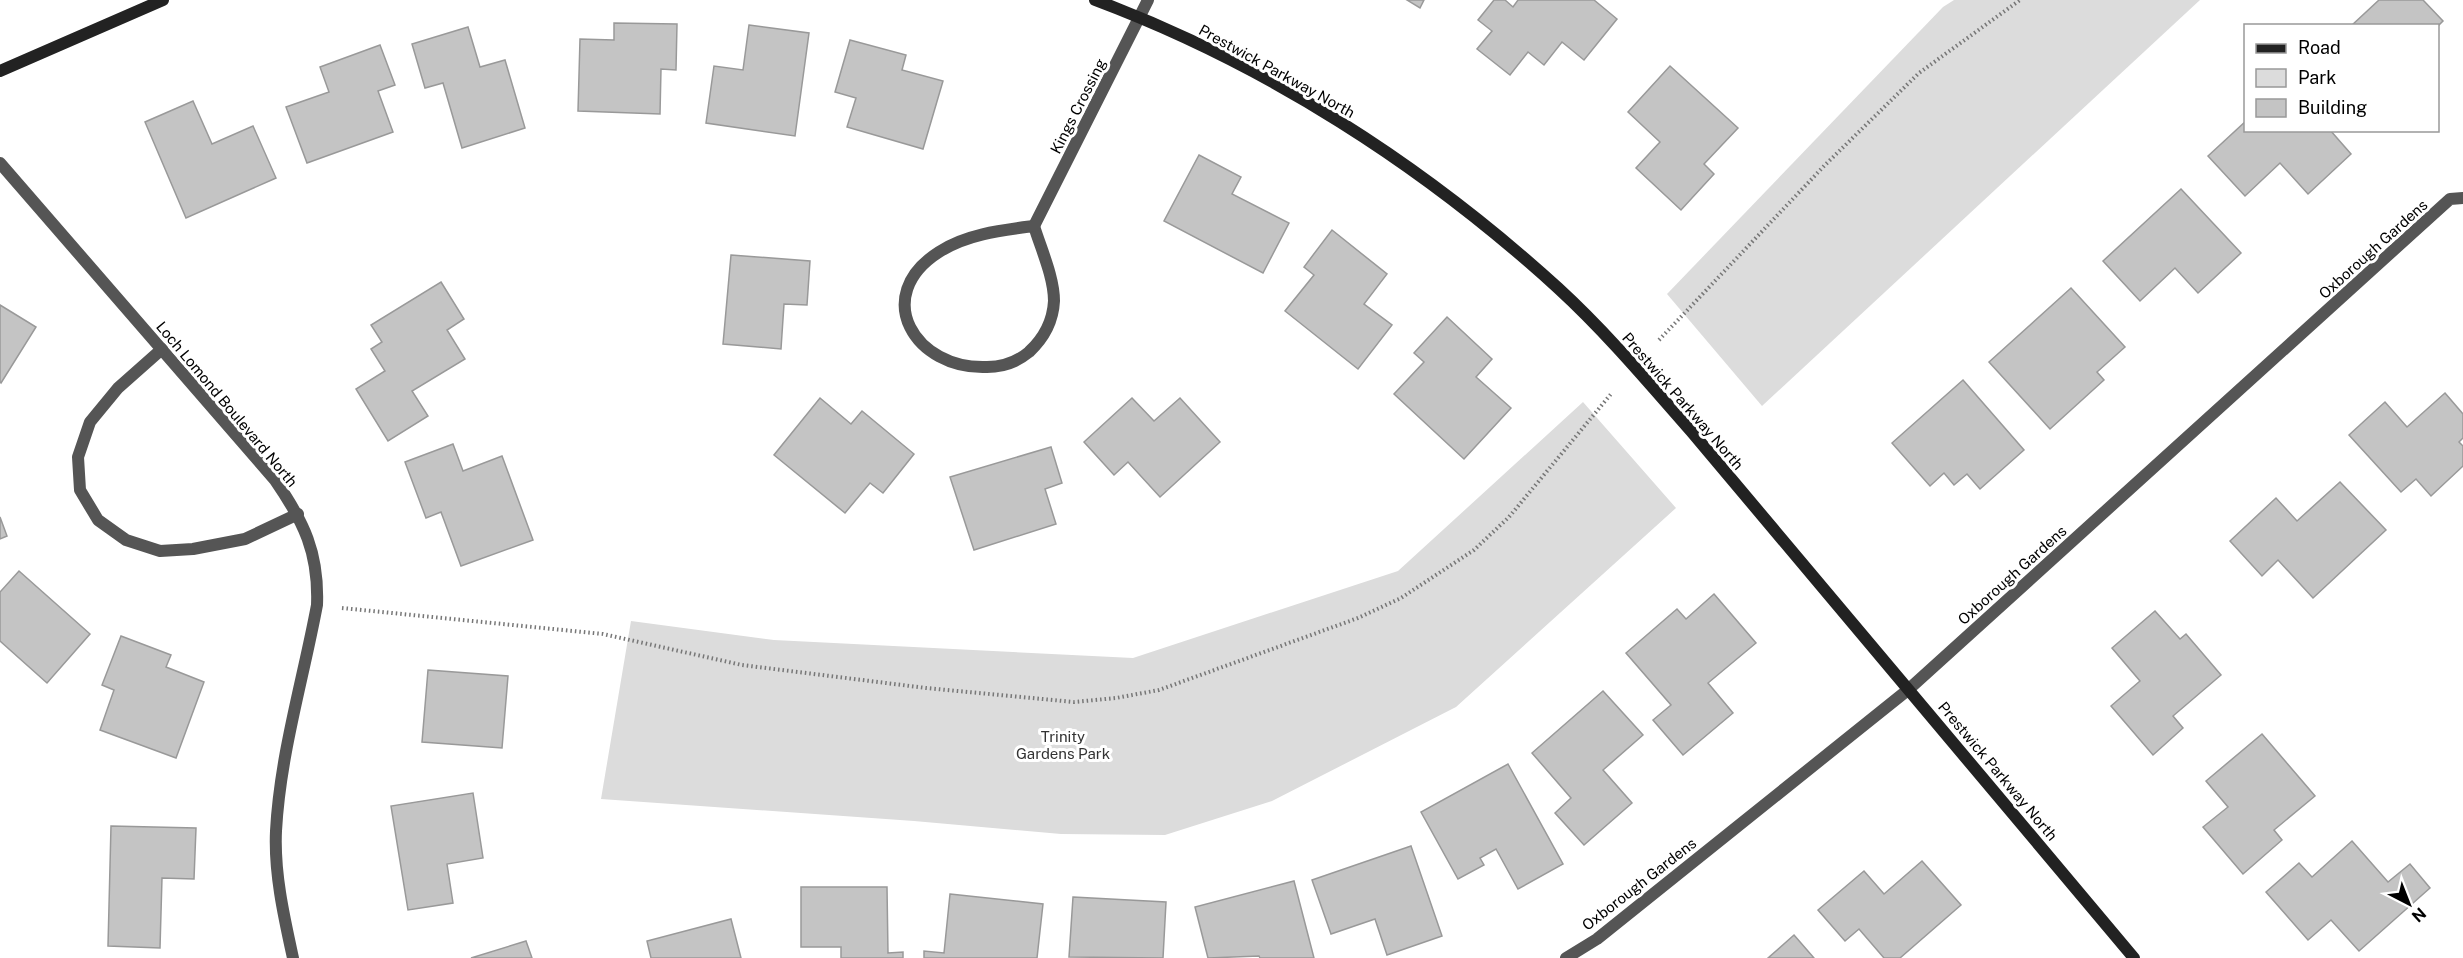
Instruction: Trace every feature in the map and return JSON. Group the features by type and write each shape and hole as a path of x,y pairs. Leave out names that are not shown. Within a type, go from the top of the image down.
{"street":[{"path":"0,71 164,0"},
{"name":"Prestwick Parkway North","path":"1095,0 1179,33 1337,120 1407,166 1474,217 1558,289 1635,366 2134,958"},
{"name":"Kings Crossing","path":"1035,226 1148,0"},
{"name":"Loch Lomond Boulevard North","path":"0,163 274,480 298,514 309,541 318,583 317,605 282,772 276,832 282,906 293,958"},
{"name":"Oxborough Gardens","path":"1566,958 1597,939 1909,689 2450,199 2463,198"},
{"path":"1035,226 1054,299 1050,322 1039,343 1022,358 1000,367 977,368 955,364 933,355 915,339 906,317 906,292 919,267 940,251 971,238 1035,226"},
{"path":"162,349 118,388 90,422 78,457 80,490 98,520 126,540 160,551 193,549 245,538 298,514"}],"path":[{"path":"1659,340 1825,165 1919,73 2020,0"},
{"path":"317,605 603,633 742,665 816,675 1074,702 1116,698 1159,690 1199,677 1358,618 1401,598 1474,550 1509,517 1611,394"}],"green space":[{"path":"1954,0 2200,0 1762,406 1667,294 1943,7"},
{"name":"Trinity Gardens Park","path":"1583,402 1676,508 1456,707 1272,801 1165,835 1061,834 914,821 601,799 631,621 774,640 1133,658 1398,571"}],"building":[{"path":"1407,0 1424,0 1420,8"},
{"path":"1494,0 1505,0 1513,7 1518,0 1594,0 1617,19 1584,60 1562,42 1544,65 1528,52 1510,75 1477,49 1492,31 1478,20"},
{"path":"2379,0 2423,0 2443,21 2439,25 2353,24"},
{"path":"614,23 677,24 676,70 661,69 660,114 578,111 580,39 614,40"},
{"path":"749,25 809,33 795,136 706,123 714,66 743,70"},
{"path":"468,27 480,67 505,60 525,128 462,148 443,83 425,88 412,44"},
{"path":"850,40 906,55 902,70 943,81 923,149 847,127 856,98 835,92"},
{"path":"380,45 395,85 378,91 393,132 307,163 286,107 329,92 320,67"},
{"path":"1670,66 1738,128 1704,164 1714,174 1681,210 1636,168 1660,142 1628,112"},
{"path":"193,101 212,144 253,126 276,178 186,218 145,122"},
{"path":"2244,123 2244,132 2332,132 2351,154 2308,194 2280,163 2245,196 2208,156"},
{"path":"1199,155 1241,177 1232,194 1289,223 1263,273 1164,221"},
{"path":"2181,189 2241,253 2198,293 2175,268 2140,301 2103,261"},
{"path":"1332,230 1387,274 1364,304 1392,325 1358,369 1285,311 1314,275 1304,267"},
{"path":"731,255 810,261 807,305 784,304 781,349 723,344"},
{"path":"441,282 464,319 447,330 465,359 412,391 428,416 388,441 356,389 385,371 371,349 382,342 371,325"},
{"path":"2071,288 2125,347 2097,372 2104,380 2050,429 1989,362"},
{"path":"0,305 36,327 1,383 0,382"},
{"path":"1447,317 1492,359 1476,377 1511,408 1464,459 1394,394 1424,362 1414,353"},
{"path":"1963,380 2024,450 1980,489 1967,474 1954,485 1944,473 1930,486 1892,443"},
{"path":"2445,393 2463,414 2463,438 2459,442 2463,446 2463,466 2431,496 2416,479 2401,492 2349,435 2385,402 2407,427"},
{"path":"820,398 851,424 862,411 914,454 883,493 870,483 845,513 774,455"},
{"path":"1132,398 1154,421 1180,398 1220,442 1160,497 1128,462 1114,475 1084,442"},
{"path":"453,444 463,471 502,456 533,540 461,566 441,512 426,518 405,462"},
{"path":"1051,447 1062,483 1045,489 1056,524 974,550 950,477"},
{"path":"2340,482 2386,530 2313,598 2278,560 2262,576 2230,541 2276,498 2297,521"},
{"path":"0,517 7,536 0,539"},
{"path":"19,571 90,634 47,683 0,641 0,592"},
{"path":"1714,594 1756,643 1708,683 1733,713 1683,755 1653,720 1671,705 1626,653 1677,609 1686,619"},
{"path":"2155,611 2180,639 2186,634 2221,675 2173,716 2183,728 2153,755 2111,706 2140,681 2112,648"},
{"path":"121,636 171,655 166,667 204,682 176,758 100,730 114,690 102,685"},
{"path":"428,670 508,676 502,748 422,742"},
{"path":"1603,691 1643,735 1603,770 1632,803 1584,845 1555,813 1571,798 1532,753"},
{"path":"2262,734 2315,796 2274,830 2282,840 2243,874 2203,827 2228,807 2206,781"},
{"path":"1508,764 1563,864 1518,889 1496,849 1480,858 1484,865 1458,879 1421,812"},
{"path":"473,793 483,858 447,864 453,903 408,910 391,806"},
{"path":"111,826 196,828 194,879 162,878 160,948 108,946"},
{"path":"2352,841 2388,882 2410,864 2430,888 2359,951 2331,920 2308,940 2266,892 2299,863 2312,877"},
{"path":"1411,846 1442,936 1387,955 1375,919 1331,934 1312,880"},
{"path":"1922,861 1961,905 1900,958 1884,958 1859,929 1845,941 1818,910 1864,871 1884,894"},
{"path":"1294,881 1314,958 1260,958 1259,956 1208,958 1195,907"},
{"path":"801,887 887,887 888,953 903,952 903,958 841,958 841,947 801,947"},
{"path":"950,894 1043,904 1037,958 924,958 924,951 944,953"},
{"path":"1073,897 1166,902 1163,958 1069,957"},
{"path":"731,919 741,958 651,958 647,941"},
{"path":"1794,935 1814,958 1768,958"},
{"path":"526,941 532,958 471,958"}]}
